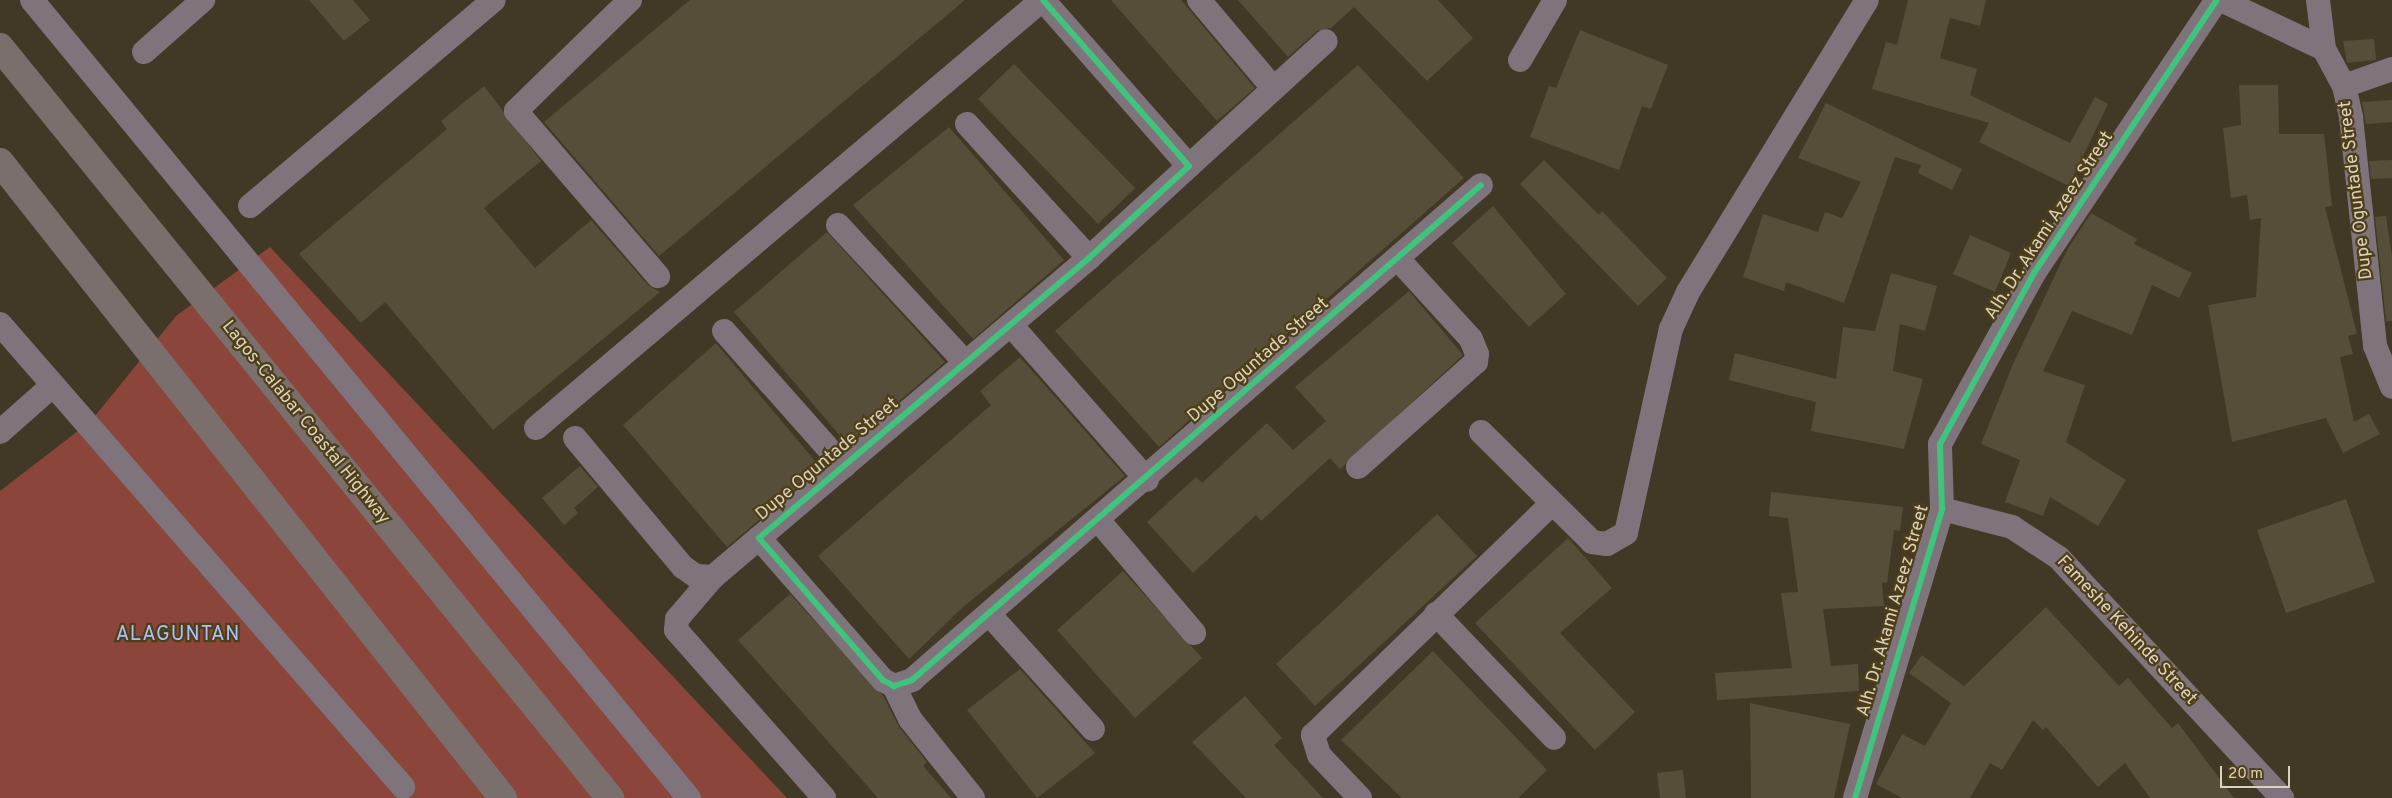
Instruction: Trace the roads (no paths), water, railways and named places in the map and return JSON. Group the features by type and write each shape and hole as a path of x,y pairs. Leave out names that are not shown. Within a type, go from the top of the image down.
{"highway":[{"name":"Lagos-Calabar Coastal Highway","path":"0,47 610,798"},
{"path":"0,162 503,798"}],"street":[{"path":"32,0 689,798"},
{"path":"144,52 202,0"},
{"path":"250,206 494,0"},
{"path":"630,0 516,111 658,276"},
{"path":"536,428 1042,0 1189,166"},
{"path":"1199,0 1273,88"},
{"path":"1520,60 1555,0"},
{"path":"1481,432 1551,504 1592,542 1607,544 1626,533 1672,329 1688,292 1866,0"},
{"path":"2219,0 2324,49"},
{"name":"Alh. Dr. Akami Azeez Street","path":"1854,798 1942,509 1940,444 1995,336 2219,0"},
{"path":"2318,0 2324,49"},
{"name":"Dupe Oguntade Street","path":"1326,41 1089,258 758,538 883,680 894,686 912,680 1147,480 1481,185"},
{"name":"Dupe Oguntade Street","path":"2324,49 2344,86 2351,117 2385,352 2392,387"},
{"path":"2344,86 2392,69"},
{"path":"967,124 1089,258"},
{"path":"838,225 966,363"},
{"path":"1358,467 1476,362 1477,354 1471,339 1398,258"},
{"path":"0,324 403,787"},
{"path":"1011,325 1147,480"},
{"path":"724,331 844,466"},
{"path":"0,432 52,386"},
{"path":"576,438 683,567 696,576 713,577"},
{"path":"1360,798 1319,755 1313,735 1551,504"},
{"name":"Fameshe Kehinde Street","path":"1942,509 2012,527 2059,558 2282,798"},
{"path":"1098,521 1194,633"},
{"path":"758,538 713,577 677,619 676,630 824,798"},
{"path":"989,614 1093,729"},
{"path":"1436,614 1554,738"},
{"path":"894,686 910,719 973,798"}],"district":[{"name":"ALAGUNTAN","path":"178,635"}]}
